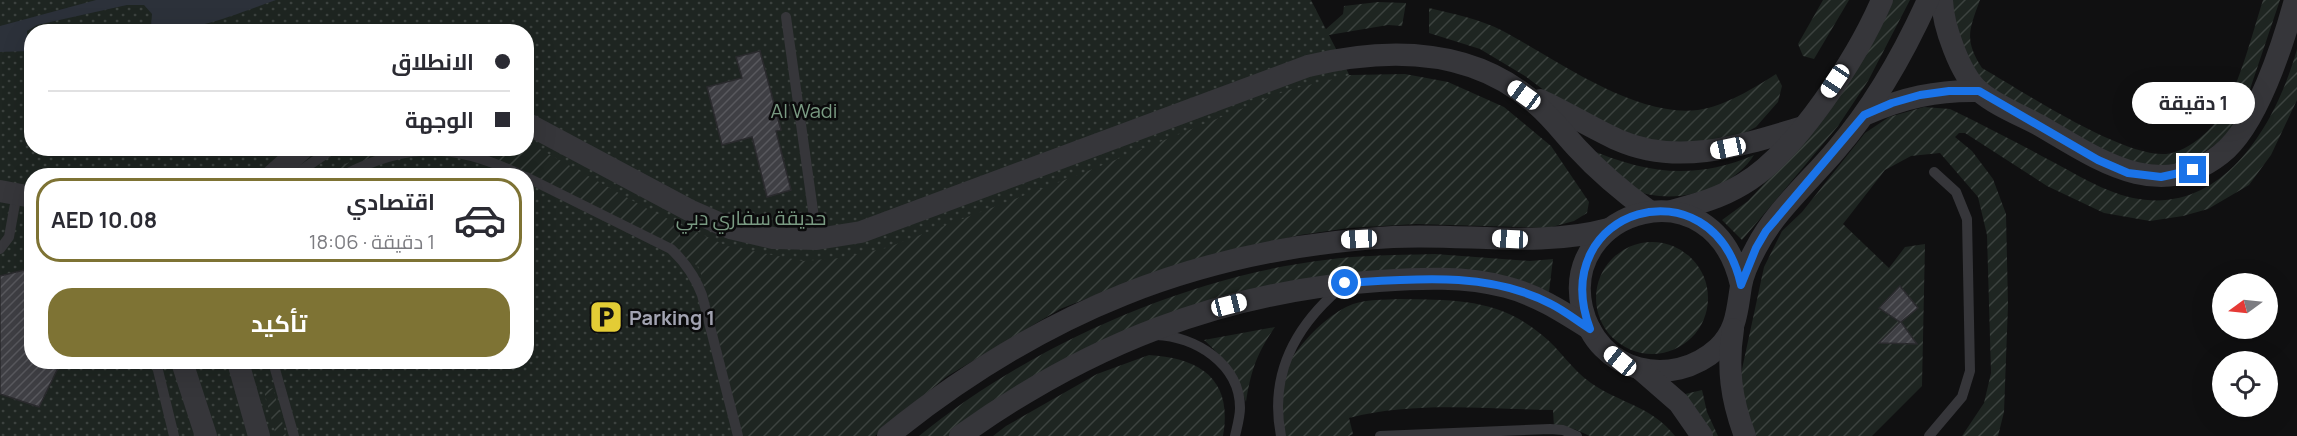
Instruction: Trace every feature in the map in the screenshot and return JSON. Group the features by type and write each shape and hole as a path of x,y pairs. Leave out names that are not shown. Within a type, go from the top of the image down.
{"street":[{"path":"1733,328 1720,346 1694,364 1662,372 1640,369 1620,361 1603,347 1590,329 1582,308 1583,276 1594,245 1609,229 1628,218 1710,201 1745,183 1776,158 1803,127 1854,53 1882,0"},
{"path":"1741,285 1756,248 1766,231 1864,115 1892,69 1928,0"},
{"path":"1942,0 1949,36 1962,65 1979,91 2098,160 2128,173 2161,177 2193,170 2222,154 2244,129 2259,103 2295,0"},
{"path":"534,127 689,210 730,228 773,238 817,239 861,232 1308,66 1341,58 1409,54 1445,58 1480,69 1619,140 1662,152 1706,153 1803,127"},
{"path":"1512,86 1542,110 1599,170 1660,211 1692,217 1711,228 1726,244 1736,263 1741,285 1740,307 1733,328 1729,355 1730,383 1735,411 1745,436"},
{"path":"1864,115 1892,103 1920,95 1949,91 1979,91"},
{"path":"281,168 294,156"},
{"path":"888,436 938,395 1011,348 1088,308 1168,277 1252,254 1337,240 1424,235 1560,239 1609,229"},
{"path":"960,436 1009,401 1073,364 1140,335 1206,311 1275,294 1345,283 1459,280 1506,287 1550,303 1590,329"},
{"path":"184,369 206,436"},
{"path":"240,369 258,436"},
{"path":"1640,369 1679,403 1702,436"}],"lane":[{"path":"786,17 817,239"},
{"path":"305,168 322,156"},
{"path":"360,168 387,156"},
{"path":"477,156 508,168"},
{"path":"1929,436 1962,397 1970,371 1967,219 1956,192 1934,172"},
{"path":"534,180 671,249 685,262 696,278 702,295 738,436"},
{"path":"0,249 9,237 16,194"},
{"path":"1281,436 1278,423 1280,382 1292,343 1314,310 1345,283"},
{"path":"1140,335 1168,336 1193,342 1215,356 1233,378 1240,408 1235,436"},
{"path":"158,369 174,436"},
{"path":"275,369 294,436"},
{"path":"1380,436 1550,429 1563,430 1578,436"}],"green space":[{"name":"حديقة سفاري دبي","path":"0,0 1311,0 1377,129 960,349 864,436 0,436"},
{"path":"1823,0 1849,0 1814,59 1803,56 1798,44"},
{"path":"1893,0 1910,0 1868,81 1838,126 1742,240 1722,220 1748,201 1776,171 1887,15"},
{"path":"1951,0 1980,0 1970,35 1973,50 1982,68 2047,107 2099,134 2147,152 2166,154 2193,143 2215,123 2223,112 2237,82 2263,0 2280,0 2244,107 2229,136 2181,167 2119,162 1967,75"},
{"path":"1378,2 1406,3 1402,26 1388,25 1317,37 1343,14 1344,6"},
{"path":"1429,8 1485,23 1597,84 1649,105 1674,110 1708,108 1739,96 1776,74 1782,86 1778,102 1756,127 1730,141 1672,151 1565,106 1525,76 1480,49 1429,33"},
{"path":"2297,49 2297,100 2271,155 2249,185 2208,209 2183,216 2150,221 2104,213 2047,186 1965,133 1959,133 1955,137 1972,151 1993,179 2006,214 2008,305 2004,412 1998,436 1962,436 1984,403 1991,373 1987,235 1978,197 1940,153 1911,156 1885,170 1843,224 1889,268 1905,247 1925,244 1922,386 1872,436 1752,436 1739,383 1764,267 1782,231 1802,212 1865,133 1889,117 1924,107 1950,109 2108,190 2145,200 2178,198 2207,187 2232,168 2254,143 2272,113"},
{"path":"1405,74 1448,82 1504,107 1551,146 1589,202 1587,213 1574,221 1548,228 1416,224 1349,228 1300,235 1236,250 1109,290 1060,309 946,377 875,436 742,436 707,291 698,266 611,216 534,178 534,168 513,168 488,156 534,156 534,146 653,212 727,246 803,261 841,258 886,248 1078,175 1288,90 1350,75"},
{"path":"1586,148 1629,163 1669,171 1710,168 1754,155 1731,178 1717,186 1700,192 1666,196 1649,195 1628,187"},
{"path":"363,156 387,156 351,168 336,168"},
{"path":"1652,242 1673,247 1691,259 1703,277 1708,298 1703,319 1691,337 1673,349 1652,354 1631,349 1613,337 1601,319 1596,298 1601,277 1613,259 1631,247"},
{"path":"1435,254 1530,261 1553,259 1549,292 1474,274 1179,315 950,436 919,436 1009,373 1110,321 1163,300 1217,282 1325,260"},
{"path":"1370,300 1457,301 1509,314 1542,335 1591,383 1646,411 1675,436 1590,436 1574,429 1554,428 1553,410 1450,407 1399,409 1349,418 1353,434 1349,436 1279,436 1276,404 1280,381 1294,354 1305,341 1329,318 1353,304"},
{"path":"1275,327 1256,362 1246,402 1229,368 1204,340"},
{"path":"1149,355 1183,361 1209,375 1223,400 1225,416 1223,436 993,436 1006,426 1097,374"},
{"path":"273,388 286,436 276,436 264,391"},
{"path":"1702,390 1707,412 1718,436 1707,436 1681,395"}],"shaded area":[{"path":"96,0 276,0 204,24 151,24 152,14 144,5 127,5 42,24 24,24 24,51 0,52 0,26"}],"building":[{"path":"760,51 781,130 776,131 791,190 767,197 752,137 722,145 707,87 742,78 736,57"},
{"path":"24,270 24,369 58,369 39,407 0,394 0,276"},
{"path":"1900,286 1918,308 1901,322 1917,344 1879,343 1900,322 1879,308"}],"place":[{"name":"Parking 1","path":"606,317"}],"route":[{"path":"1345,283 1402,279 1459,280 1506,287 1550,303 1590,329 1582,308 1581,287 1585,265 1594,245 1609,229 1628,218 1649,212 1671,211 1692,217 1711,228 1726,244 1736,263 1741,285 1747,266 1766,231 1864,115 1892,103 1920,95 1949,91 1979,91 2098,160 2128,173 2161,177 2193,170"}],"park label":[{"name":"Al Wadi","path":"804,110"}]}
